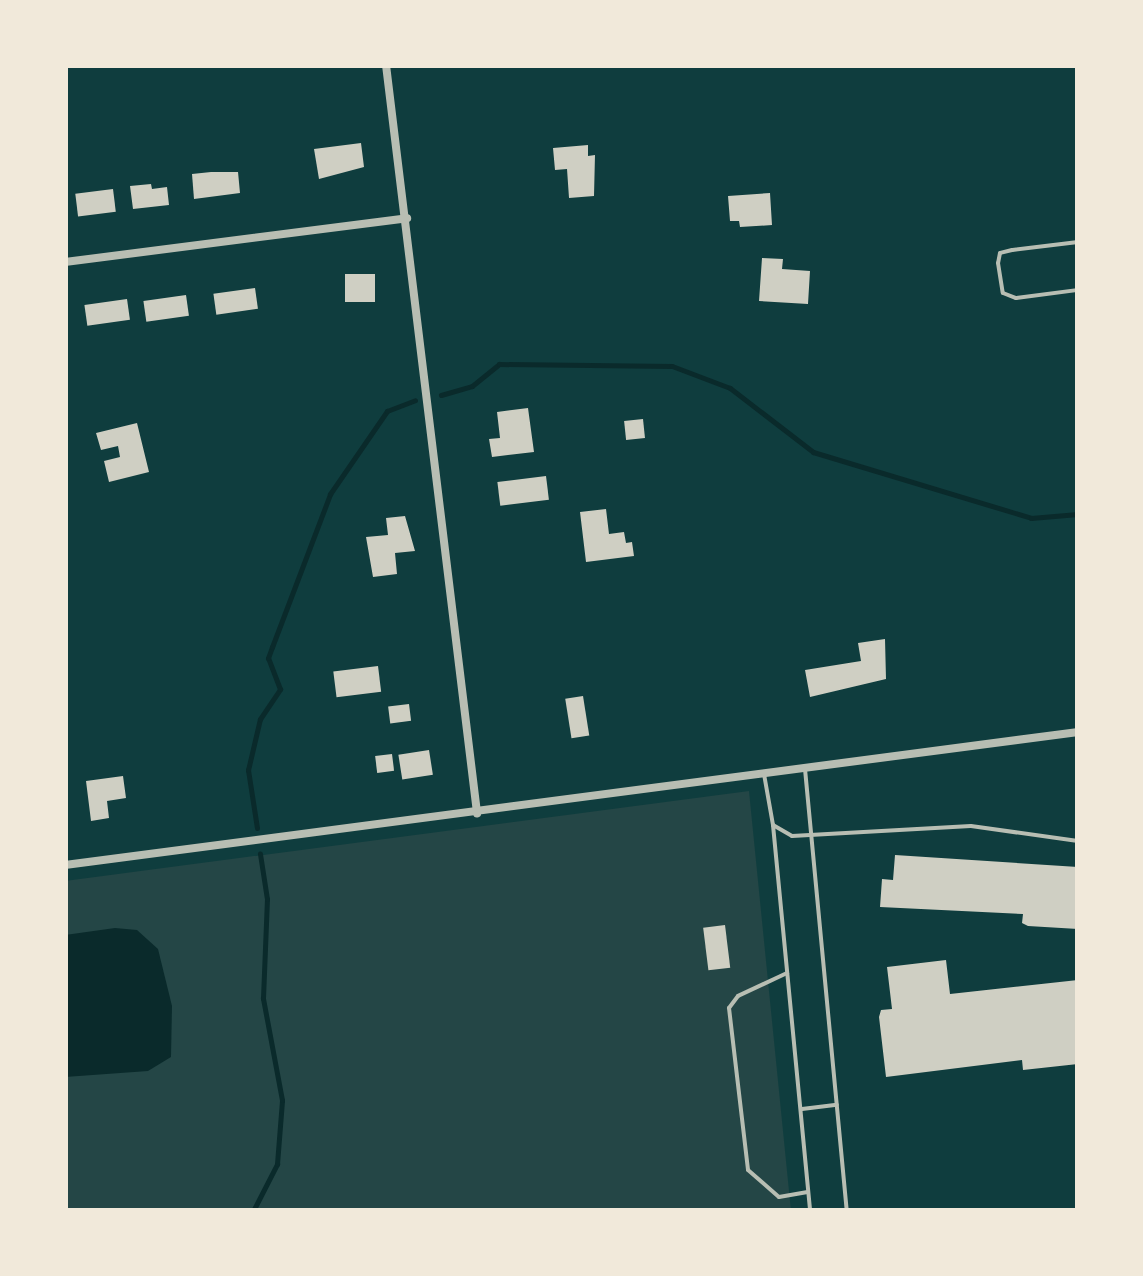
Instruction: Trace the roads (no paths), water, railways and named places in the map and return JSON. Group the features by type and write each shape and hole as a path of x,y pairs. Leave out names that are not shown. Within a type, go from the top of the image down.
{"street":[{"path":"386,65 478,813"},
{"path":"65,262 406,218"},
{"path":"65,865 1078,732"}],"lane":[{"path":"1078,242 1000,253 998,263 1004,292 1016,298 1078,290"},
{"path":"805,769 847,1211"},
{"path":"764,774 773,825 810,1211"},
{"path":"773,825 792,836 956,826 1078,841"},
{"path":"787,973 738,996 729,1008 748,1170 779,1197 808,1192"},
{"path":"800,1110 837,1106"}],"waterway":[{"path":"441,395 472,386 499,364 672,366 730,388 813,452 1031,518 1078,514"},
{"path":"257,828 248,770 260,719 280,689 268,658 272,647 330,494 387,411 415,400"},
{"path":"253,1211 277,1164 282,1100 263,998 267,899 260,854"}]}
